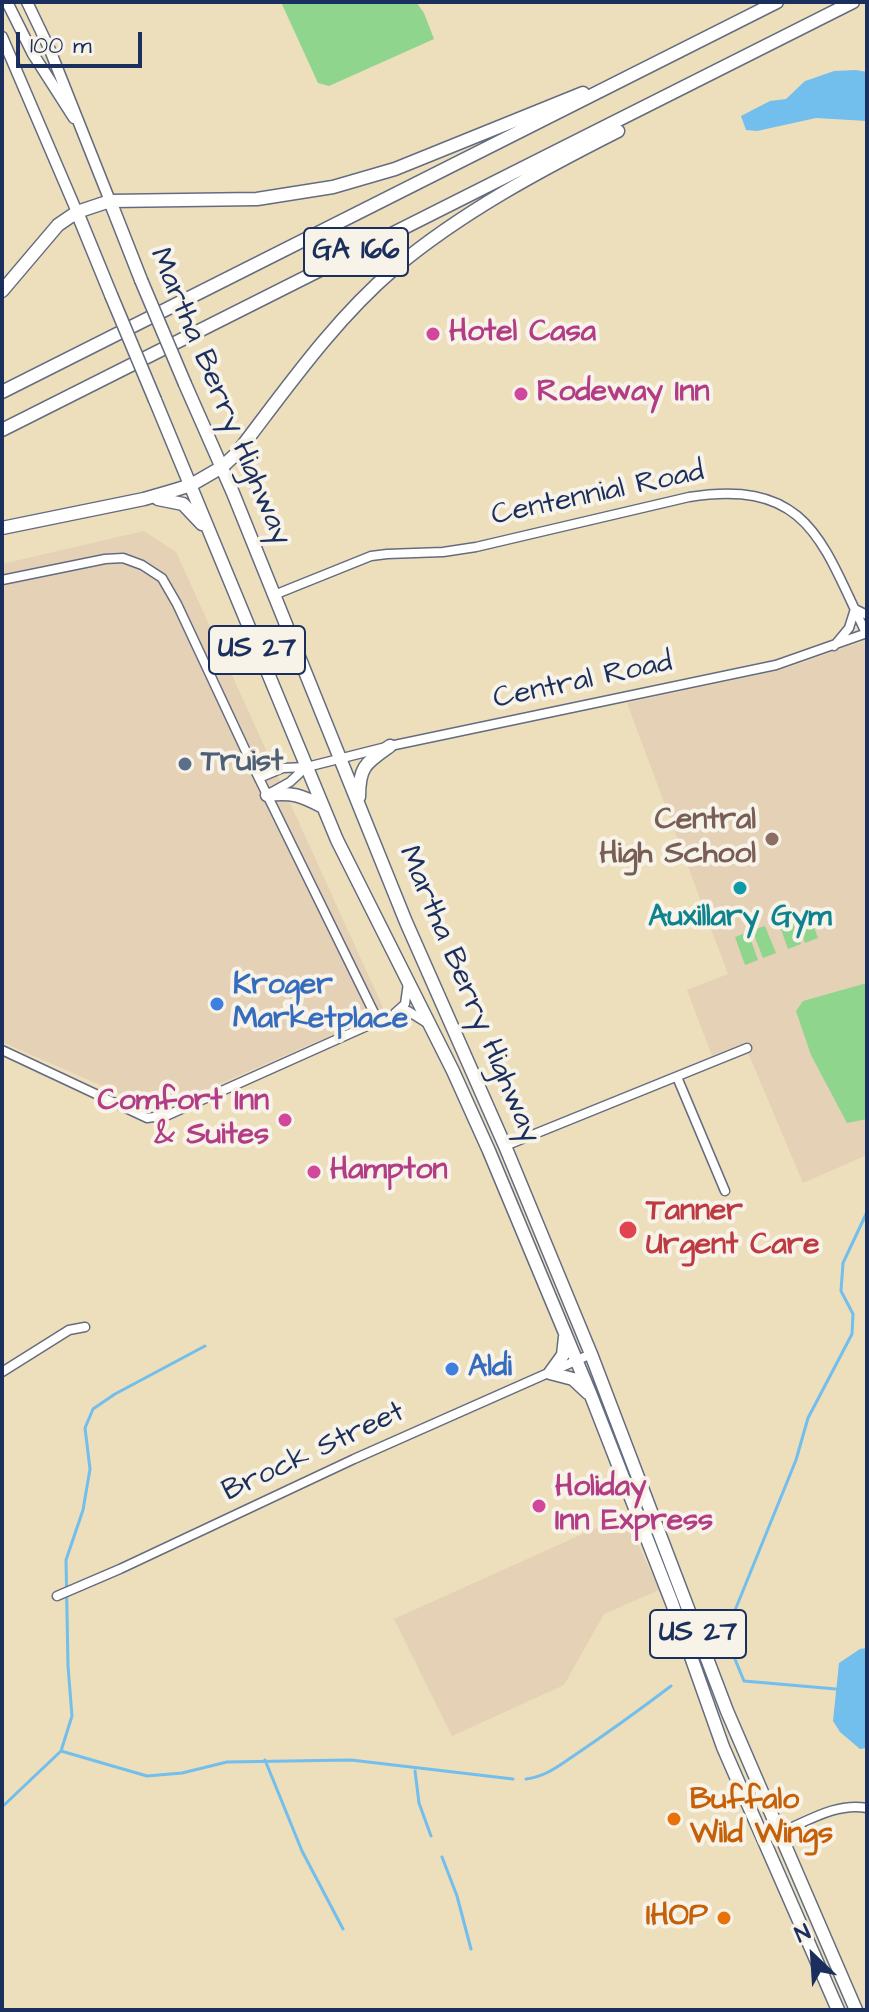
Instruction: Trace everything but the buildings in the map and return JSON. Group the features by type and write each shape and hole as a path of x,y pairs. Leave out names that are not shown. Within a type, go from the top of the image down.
{"highway":[{"path":"2,291 58,225 77,212 110,201 257,199 343,184 395,169 566,99 631,76 777,2"},
{"path":"2,528 144,499 191,485 222,467 237,453 328,334 395,268 440,233 575,153 665,106 710,75 853,2"},
{"name":"GA 166","path":"2,430 710,75"},
{"name":"GA 166","path":"2,392 631,76"},
{"name":"Martha Berry Highway","path":"110,201 222,467 406,922 505,1146 591,1354 727,1711 856,2010"},
{"name":"Martha Berry Highway","path":"77,212 323,807 489,1151 592,1397 672,1603 723,1747 838,2010"},
{"path":"144,499 166,499 183,504 209,532"},
{"path":"359,804 361,771 365,764 390,746"},
{"path":"267,795 288,792 302,795 323,807"},
{"path":"489,1151 505,1146"},
{"path":"566,1333 563,1355 550,1373 573,1379 592,1397"}],"main road":[{"path":"7,2 39,65 82,130"},
{"name":"Martha Berry Highway","path":"27,2 110,201"},
{"name":"Martha Berry Highway","path":"2,37 77,212"}],"street":[{"name":"Centennial Road","path":"274,595 371,556 443,552 689,497 737,493 761,496 783,506 808,524 827,549 867,633"},
{"path":"2,580 123,558 142,565 162,578 378,1021"},
{"path":"833,647 849,628 855,609 867,615"},
{"name":"Central Road","path":"259,778 283,768 307,767 339,757 776,665 867,633"},
{"name":"Central Road","path":"267,795 290,782 307,767"},
{"path":"395,1014 405,1004 408,982"},
{"path":"2,1050 147,1118 168,1115 395,1014 408,1011 429,1025"},
{"path":"505,1146 747,1048"},
{"path":"677,1077 725,1191"},
{"path":"2,1372 69,1330 85,1327"},
{"name":"Brock Street","path":"57,1596 591,1354"},
{"path":"762,1839 779,1835 836,1810 856,1806 867,1808"}],"shaded area":[{"path":"144,531 176,552 385,1012 180,1101 148,1106 2,1042 2,564"},
{"name":"Central High School","path":"867,640 867,1155 803,1183 744,1043 712,1056 687,990 728,974 627,703 784,669"},
{"path":"625,1515 659,1590 604,1614 564,1685 452,1736 394,1619"}],"green space":[{"path":"281,2 416,2 434,39 329,86 318,83"},
{"path":"808,910 818,938 805,943 795,915"},
{"path":"790,916 801,944 788,949 778,921"},
{"path":"765,926 776,953 763,958 752,930"},
{"path":"748,932 758,960 745,965 735,937"},
{"path":"867,983 867,1119 847,1123 811,1055 796,1011 803,1001"}],"water":[{"path":"834,71 867,72 867,121 816,118 757,131 746,130 741,116 770,101 786,99 805,81"},
{"path":"867,1648 867,1748 860,1749 840,1732 833,1721 839,1663 860,1649"}],"waterway":[{"path":"836,1689 744,1681 728,1649 727,1630 796,1460 808,1418 852,1334 853,1314 841,1291 843,1263 867,1212"},
{"path":"2,1807 61,1751 72,1716 66,1560 83,1510 90,1469 85,1428 93,1409 205,1346"},
{"path":"526,1779 545,1774 561,1764 671,1686"},
{"path":"61,1751 147,1776 182,1773 227,1762 351,1760 513,1779"},
{"path":"265,1760 302,1851 343,1929"},
{"path":"415,1771 419,1803 431,1836"},
{"path":"442,1857 457,1896 471,1949"}],"place":[{"name":"Hotel Casa","path":"433,334"},
{"name":"Rodeway Inn","path":"521,394"},
{"name":"Truist","path":"185,764"},
{"name":"Central High School","path":"772,839"},
{"name":"Auxillary Gym","path":"740,888"},
{"name":"Kroger Marketplace","path":"217,1004"},
{"name":"Comfort Inn & Suites","path":"285,1120"},
{"name":"Hampton","path":"314,1172"},
{"name":"Tanner Urgent Care","path":"628,1230"},
{"name":"Aldi","path":"452,1369"},
{"name":"Holiday Inn Express","path":"539,1506"},
{"name":"Buffalo Wild Wings","path":"674,1819"},
{"name":"IHOP","path":"724,1918"}]}
